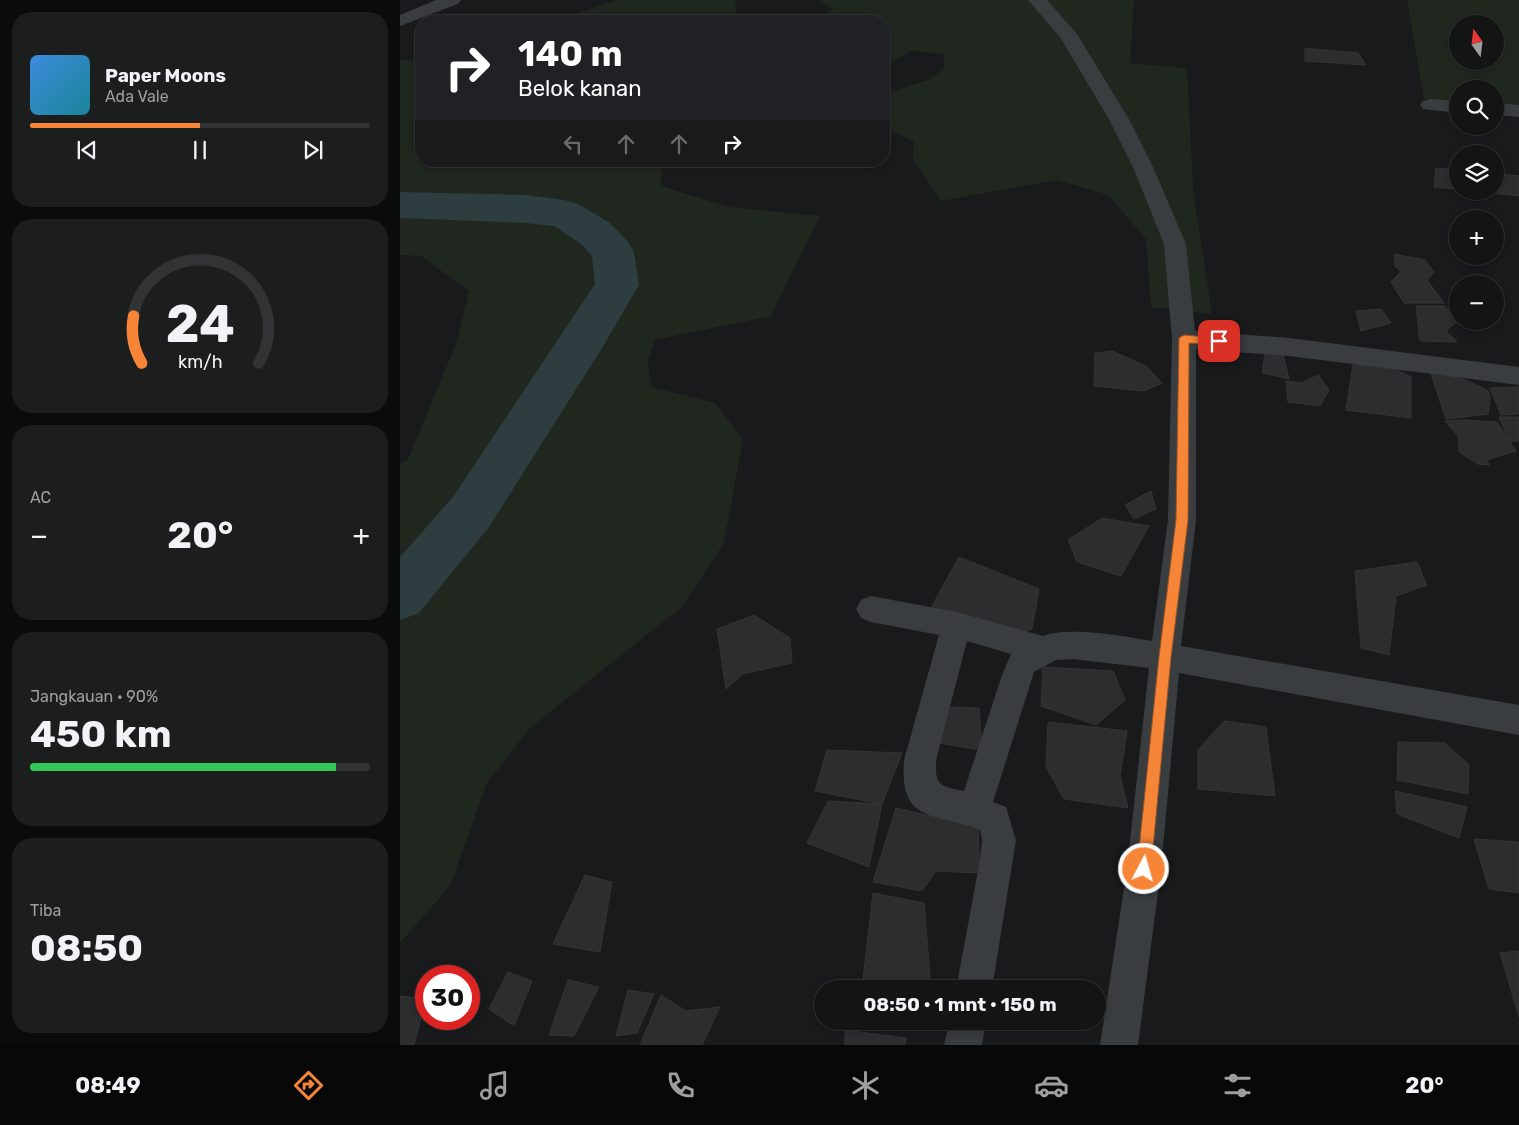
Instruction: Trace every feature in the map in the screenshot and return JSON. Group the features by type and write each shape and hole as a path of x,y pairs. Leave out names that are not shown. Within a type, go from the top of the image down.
{"street":[{"path":"400,21 452,0"},
{"path":"1037,0 1068,34 1120,121 1143,167 1174,244 1184,338 1182,520 1165,657 1144,869 1119,1045"},
{"path":"1430,105 1449,106"},
{"path":"1504,110 1519,111"},
{"path":"1184,338 1289,347 1519,376"},
{"path":"871,609 957,625 1043,650"},
{"path":"957,625 920,760 919,776 923,791 936,802 974,810 994,820 999,840 993,892 976,980"},
{"path":"974,810 1017,675 1023,662 1054,646 1073,645 1144,653 1519,720"},
{"path":"963,1045 966,1030"}],"shaded area":[{"path":"617,0 735,0 737,15 573,15"},
{"path":"820,0 1134,0 1130,63 1187,68 1193,189 1212,314 1151,307 1146,239 1108,195 1057,180 941,201 913,159 914,142 890,130 890,93 928,80 944,69 944,54 912,51 890,63 890,15 824,15 833,9"},
{"path":"1407,0 1519,0 1519,108 1504,107 1504,80 1449,80 1449,101 1424,99"},
{"path":"415,59 415,167 662,167 661,186 729,207 820,216 771,316 654,340 648,362 651,387 715,403 743,439 724,543 683,606 530,728 487,783 450,886 400,943 400,464 408,459 456,344 469,291 421,256 400,255 400,61"}],"building":[{"path":"1305,48 1358,53 1366,65 1305,61"},
{"path":"1436,168 1449,169 1449,188 1434,187"},
{"path":"1504,174 1519,176 1519,196 1504,194"},
{"path":"1394,254 1425,260 1434,272 1427,280 1444,303 1404,303 1391,282 1401,272 1395,266"},
{"path":"1416,306 1445,306 1449,312 1449,328 1446,331 1457,342 1420,341"},
{"path":"1381,309 1391,323 1361,331 1356,311"},
{"path":"1282,350 1289,379 1262,373 1265,354"},
{"path":"1112,351 1146,366 1162,383 1144,391 1094,386 1095,353"},
{"path":"1378,361 1411,377 1411,418 1346,410 1353,365"},
{"path":"1430,371 1466,380 1488,391 1490,398 1488,414 1446,419"},
{"path":"1318,375 1329,390 1320,406 1288,402 1286,381 1302,383"},
{"path":"1519,387 1519,414 1501,415 1490,388"},
{"path":"1499,417 1519,417 1519,441 1510,441"},
{"path":"1445,421 1497,422 1516,451 1487,460 1489,465 1478,464 1459,452 1458,436"},
{"path":"1151,491 1156,509 1134,519 1125,505"},
{"path":"1102,518 1149,526 1121,576 1077,562 1068,540"},
{"path":"959,557 1039,589 1032,629 1014,636 931,608"},
{"path":"1417,562 1427,585 1396,596 1389,655 1361,648 1355,571"},
{"path":"754,615 790,638 792,663 743,674 726,689 717,629"},
{"path":"1043,667 1113,671 1125,700 1096,725 1041,706"},
{"path":"926,706 979,708 982,750 926,741"},
{"path":"1224,721 1266,727 1275,796 1198,789 1198,750"},
{"path":"1048,722 1127,731 1120,776 1128,808 1064,799 1046,767"},
{"path":"1398,742 1445,743 1469,765 1468,794 1397,780"},
{"path":"827,750 902,753 882,804 815,791"},
{"path":"1395,791 1467,807 1459,838 1397,814"},
{"path":"828,801 882,804 869,867 807,843"},
{"path":"896,808 978,827 980,873 936,871 922,891 873,882"},
{"path":"1474,839 1519,842 1519,893 1489,889"},
{"path":"585,875 612,882 600,952 553,944"},
{"path":"873,893 924,903 930,980 863,980"},
{"path":"1519,951 1519,1017 1500,953"},
{"path":"508,972 532,981 514,1026 489,1009"},
{"path":"568,980 599,987 574,1036 549,1035"},
{"path":"628,990 654,994 637,1033 616,1036"},
{"path":"661,995 686,1011 720,1007 702,1045 640,1045"},
{"path":"400,996 415,998 415,1030 418,1030 414,1045 400,1045"},
{"path":"845,1030 906,1038 905,1045 845,1045"}],"waterway":[{"path":"400,205 526,209 564,214 595,233 613,252 617,285 586,336 471,512 400,596"}],"route":[{"path":"1144,869 1165,657 1182,520 1184,338 1219,341"}]}
